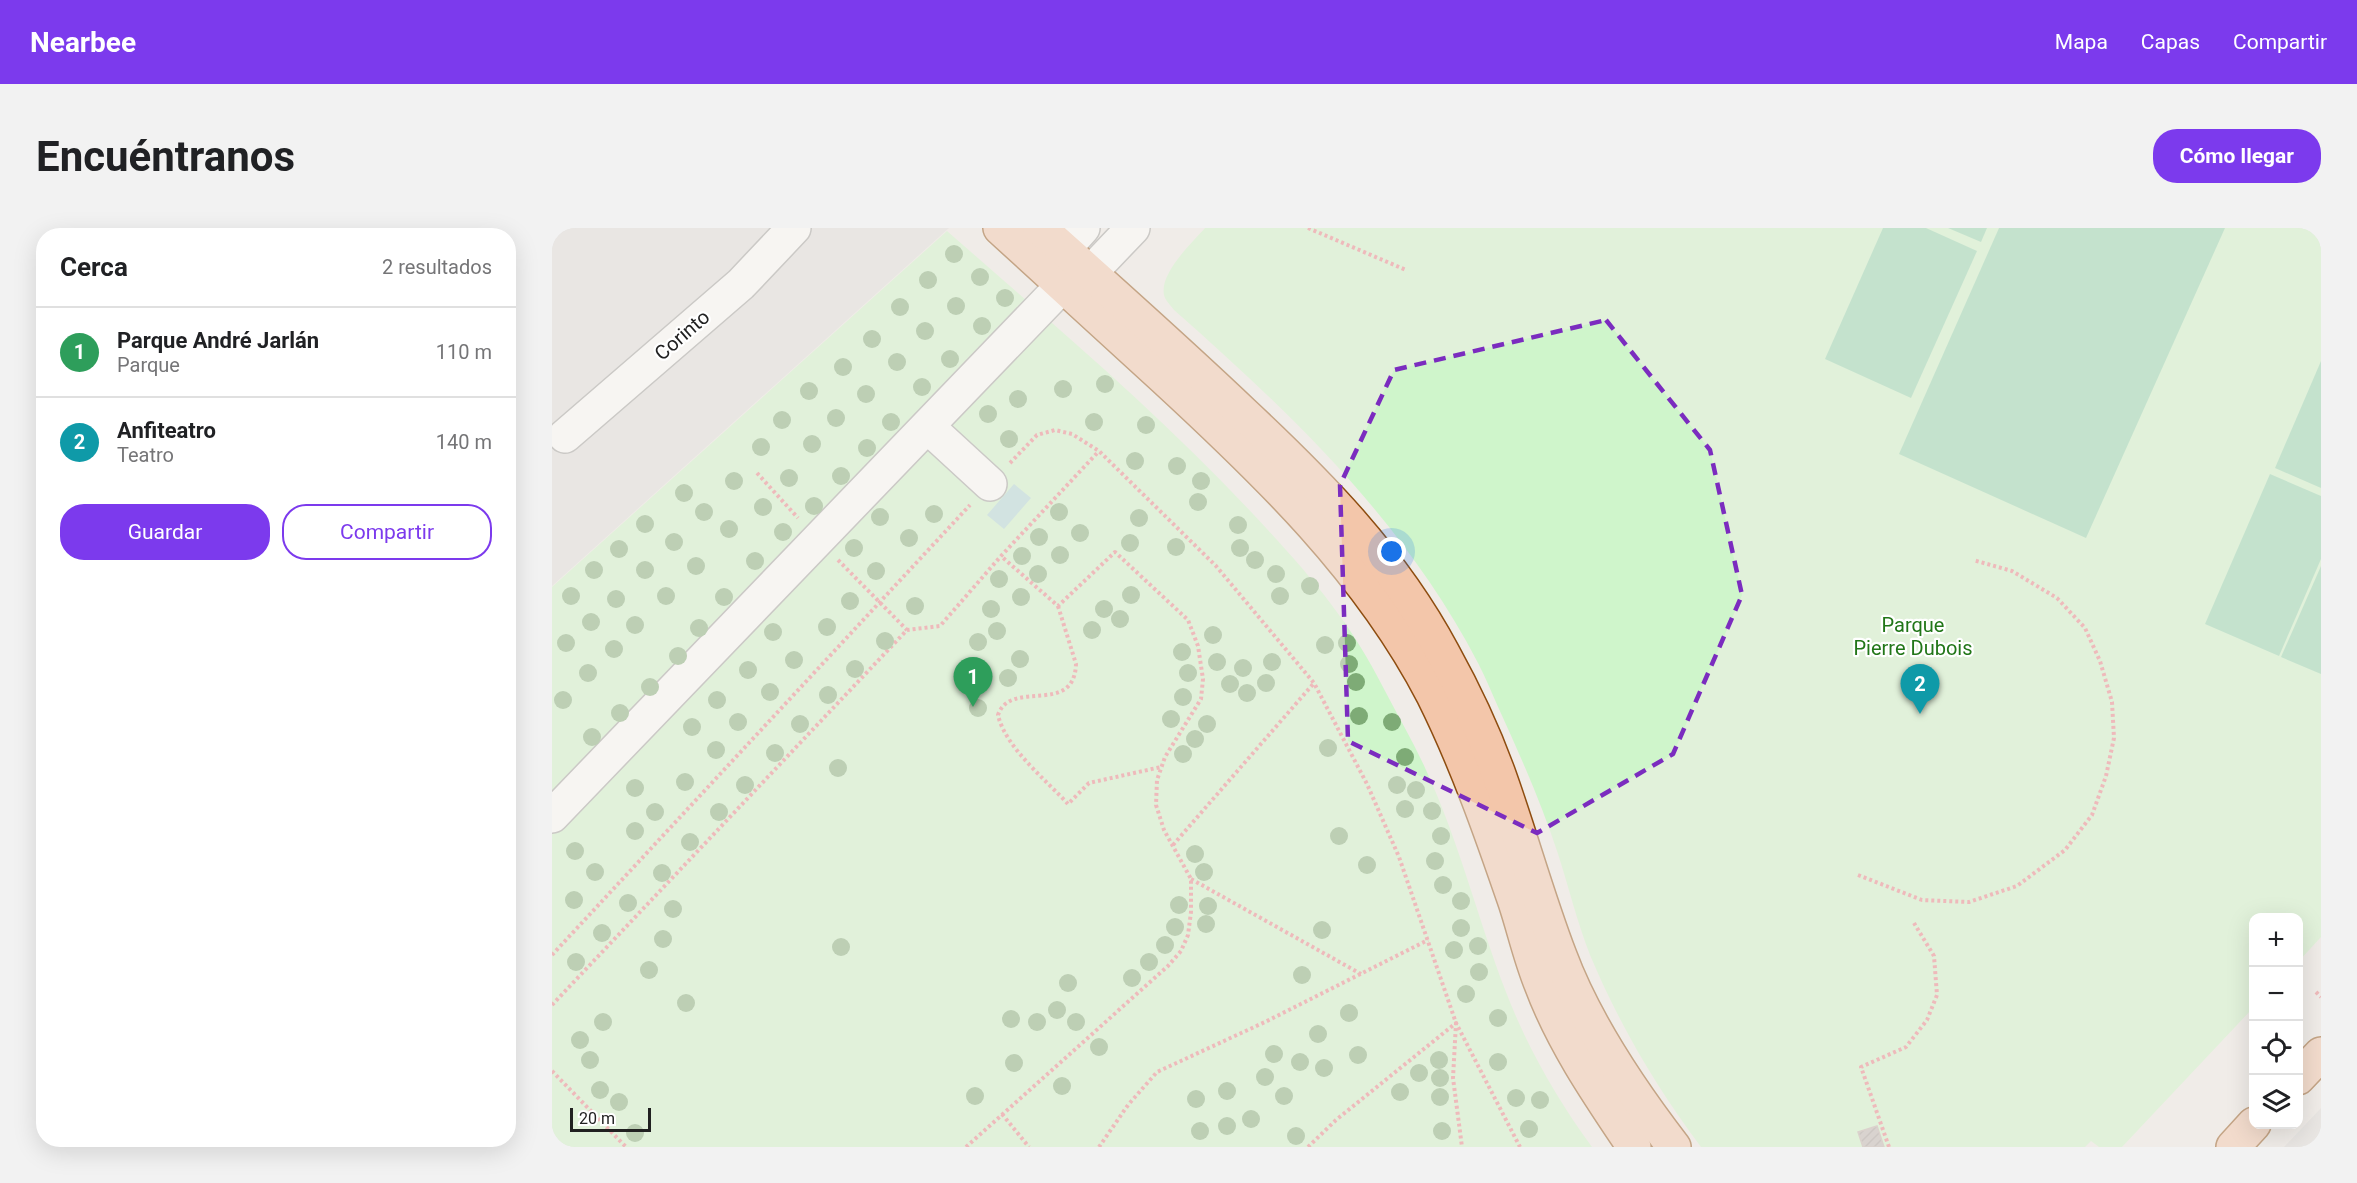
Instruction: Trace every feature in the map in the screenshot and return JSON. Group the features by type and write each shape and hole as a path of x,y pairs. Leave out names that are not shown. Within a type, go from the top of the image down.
{"main road":[{"path":"1000,228 1076,279 1258,427 1354,522 1388,564 1420,611 1463,691 1498,771 1561,958 1580,999 1634,1095 1674,1147"},
{"path":"1062,235 1076,279 1263,472 1335,553 1389,621 1432,694 1457,746 1488,825 1540,983 1559,1025 1586,1075 1634,1147"},
{"path":"2301,1075 2321,1054"},
{"path":"2233,1147 2250,1129"}],"street":[{"name":"Corinto","path":"565,436 741,284 794,228"},
{"path":"552,816 928,427 1076,279 1133,228"},
{"path":"928,427 990,484"}],"path":[{"path":"1308,228 1406,270"},
{"path":"552,955 990,484 1037,435 1055,430 1072,434 1100,451 1215,566 1314,683 1347,743 1390,836 1456,1023 1520,1147"},
{"path":"552,1005 907,630 940,626 1001,556 1100,451"},
{"path":"966,1147 1168,966 1181,951 1188,935 1191,879 1164,830 1156,806 1157,780 1165,757 1200,699 1203,679 1198,646 1188,620 1115,552 1058,606"},
{"path":"1001,556 1058,606 1076,664 1072,683 1060,692 1041,697 1018,698 1005,704 998,715 1004,732 1014,746 1068,804 1089,783 1161,767"},
{"path":"1858,875 1922,900 1969,902 2017,886 2065,850 2092,815 2096,806 2106,776 2114,738 2112,702 2100,661 2085,627 2057,598 2012,571 1973,560"},
{"path":"1173,845 1314,683"},
{"path":"1191,879 1362,974"},
{"path":"1889,1147 1861,1067 1906,1047 1927,1020 1937,996 1934,956 1914,923"},
{"path":"1099,1147 1128,1105 1157,1072 1428,940"},
{"path":"2316,992 2321,997"},
{"path":"1308,1147 1336,1120 1456,1023"},
{"path":"1456,1023 1452,1078 1462,1147"},
{"path":"552,1071 626,1147"},
{"path":"1002,1114 1029,1147"}],"highlighted area":[{"path":"1606,320 1710,450 1742,595 1673,754 1537,833 1348,741 1340,485 1394,370"}],"shaded area":[{"path":"552,228 949,228 552,586"},
{"path":"2321,1108 2321,1147 2284,1147 2303,1129"}],"green space":[{"name":"Parque Pierre Dubois","path":"1205,228 2321,228 2321,937 2303,957 2303,913 2249,913 2249,1012 2122,1147 2099,1147 2091,1141 2085,1147 1701,1147 1640,1054 1601,981 1585,943 1558,854 1531,781 1481,669 1449,612 1381,517 1343,473 1303,430 1174,310 1165,298 1164,289 1170,270"},
{"path":"1883,228 1926,228 1977,251 1911,398 1825,359"},
{"path":"1948,228 1987,228 1981,242"},
{"path":"1999,228 2225,228 2086,538 1899,454"},
{"path":"947,231 1104,369 1218,477 1309,577 1341,618 1371,664 1438,797 1496,965 1523,1033 1555,1091 1592,1147 552,1147 552,587"},
{"path":"2321,361 2321,488 2275,468"},
{"path":"2270,474 2321,496 2321,559 2279,656 2205,624"},
{"path":"2321,566 2321,674 2281,657"}],"water":[{"path":"1014,484 1031,498 1004,529 987,515"}],"building":[{"path":"1877,1126 1884,1147 1863,1147 1858,1132"}],"place":[{"name":"Parque André Jarlán","path":"973,707"},
{"name":"Anfiteatro","path":"1920,714"}]}
